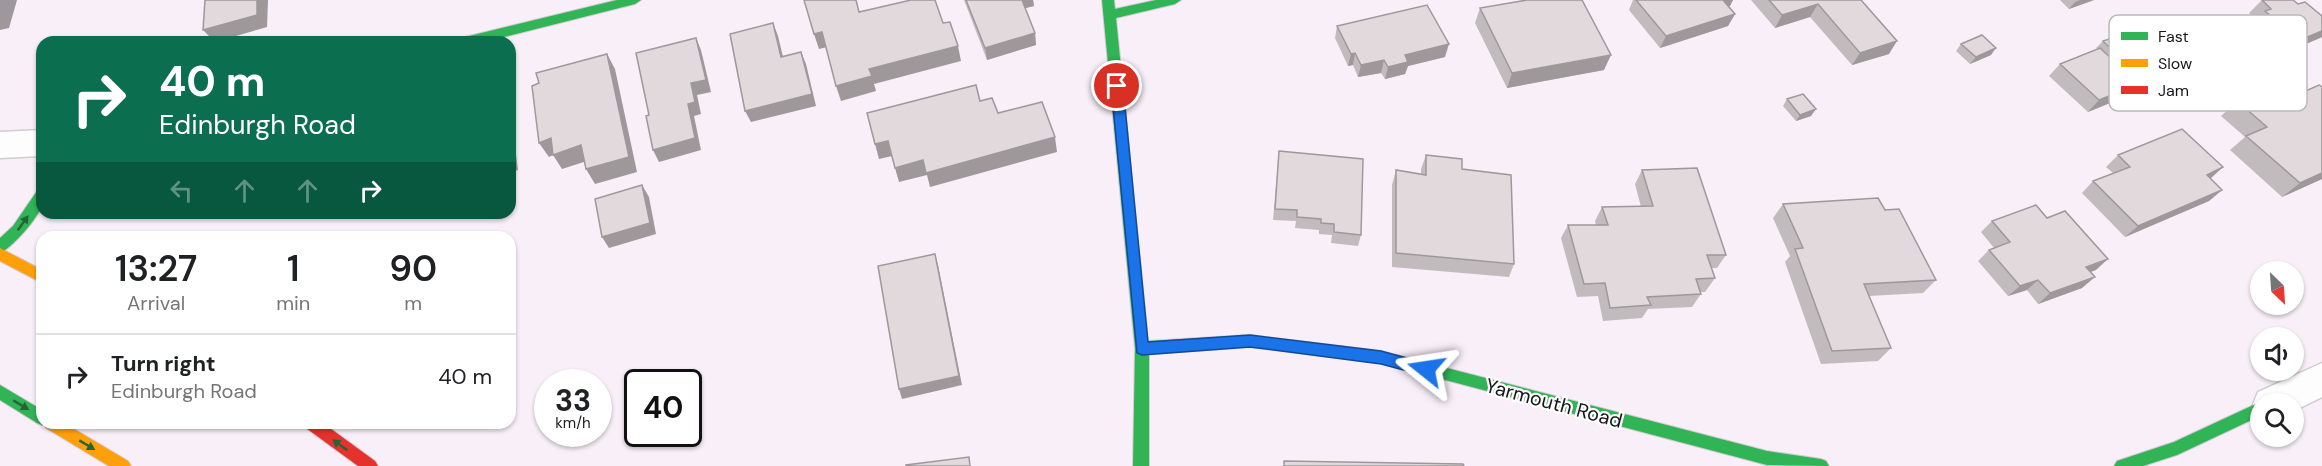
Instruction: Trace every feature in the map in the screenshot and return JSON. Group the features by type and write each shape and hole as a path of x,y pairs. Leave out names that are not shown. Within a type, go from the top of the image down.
{"street":[{"path":"489,36 635,0"},
{"path":"1108,0 1142,348 1141,466"},
{"path":"1110,15 1175,0"},
{"path":"0,145 36,143"},
{"path":"0,247 18,230 36,204"},
{"path":"0,254 36,274"},
{"name":"Yarmouth Road","path":"1142,348 1250,341 1381,357 1767,458 1821,466"},
{"path":"2294,393 2322,380"},
{"path":"0,392 36,414"},
{"path":"2122,466 2177,448 2250,414"},
{"path":"61,429 123,466"},
{"path":"319,429 370,466"}],"building":[{"path":"205,0 257,0 257,15 203,30"},
{"path":"804,0 856,0 859,12 911,0 935,0 943,23 950,22 958,46 869,69 872,76 836,86 822,32 814,34"},
{"path":"966,0 1022,0 1035,33 985,48"},
{"path":"1527,0 1582,0 1611,55 1512,73 1480,8"},
{"path":"1636,0 1723,0 1735,14 1666,36"},
{"path":"1769,0 1861,0 1897,41 1860,53 1818,4 1782,15"},
{"path":"2262,0 2293,0 2298,4 2305,2 2322,16 2322,31 2307,37 2307,15 2270,15 2265,11 2271,9"},
{"path":"1427,5 1449,44 1405,55 1408,62 1388,67 1384,60 1361,65 1355,53 1351,54 1337,26"},
{"path":"773,23 781,57 801,52 812,94 745,111 730,34"},
{"path":"1982,35 1996,48 1976,57 1961,44"},
{"path":"696,38 706,80 691,83 695,102 688,104 695,138 653,150 646,116 649,115 636,53"},
{"path":"2109,39 2109,47 2103,41"},
{"path":"2100,48 2109,56 2109,96 2099,100 2060,64"},
{"path":"607,54 629,157 586,169 581,145 553,155 551,138 539,143 532,86 539,83 536,73"},
{"path":"976,85 980,101 992,98 998,113 1042,102 1055,137 926,173 923,160 895,168 888,141 875,144 867,113"},
{"path":"2319,85 2322,87 2322,173 2300,183 2246,136 2267,127 2249,111 2307,111 2307,90"},
{"path":"1803,94 1816,109 1800,115 1787,99"},
{"path":"2182,129 2223,167 2207,175 2222,190 2138,226 2093,181 2130,167 2118,155"},
{"path":"1279,151 1363,159 1361,235 1334,232 1334,224 1321,223 1321,219 1297,217 1297,210 1275,209"},
{"path":"1426,155 1462,159 1462,169 1511,175 1514,264 1396,253 1396,170 1426,175"},
{"path":"1697,168 1726,255 1707,255 1715,278 1696,279 1701,294 1647,297 1651,305 1610,308 1605,283 1584,284 1568,225 1608,225 1602,207 1653,206 1642,170"},
{"path":"642,185 650,223 602,237 595,199"},
{"path":"1878,198 1885,210 1899,209 1936,280 1864,284 1891,348 1832,351 1795,249 1803,248 1783,204"},
{"path":"2036,205 2047,218 2065,211 2108,259 2086,267 2095,277 2050,293 2038,280 2020,286 1989,250 2010,242 1992,221"},
{"path":"935,254 959,376 899,389 878,266"},
{"path":"969,457 970,466 906,466 906,465"},
{"path":"1284,461 1463,464 1464,466 1284,466"}],"traffic: fast":[{"path":"489,36 635,0"},
{"path":"1108,0 1142,348 1141,466"},
{"path":"1110,15 1175,0"},
{"path":"0,247 18,230 36,204"},
{"path":"1142,348 1250,341 1381,357 1767,458 1821,466"},
{"path":"0,392 36,414"},
{"path":"2122,466 2177,448 2250,414"}],"traffic: slow":[{"path":"0,254 36,274"},
{"path":"61,429 123,466"}],"traffic: jam":[{"path":"319,429 370,466"}],"route":[{"path":"1117,86 1142,348 1250,341 1381,357 1426,369"}]}
